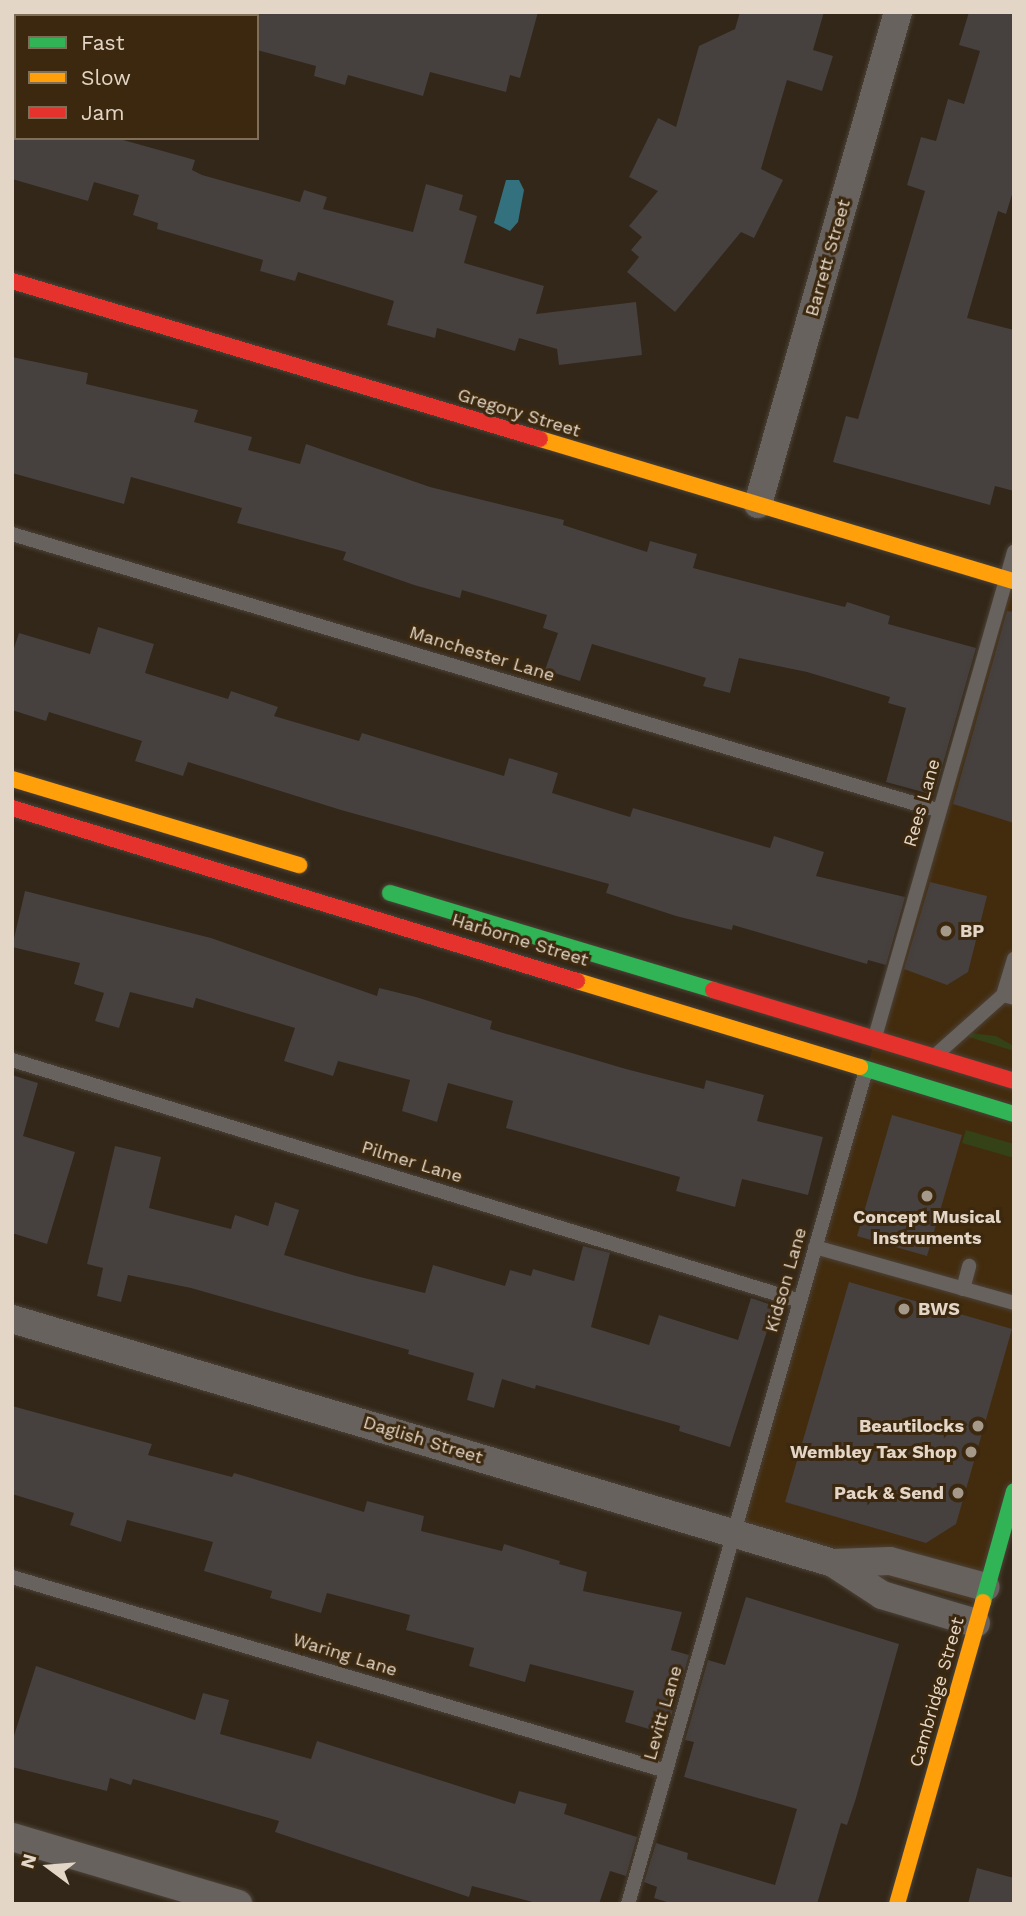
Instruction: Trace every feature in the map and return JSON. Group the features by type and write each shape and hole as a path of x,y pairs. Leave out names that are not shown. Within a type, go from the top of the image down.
{"main road":[{"name":"Gregory Street","path":"12,281 1010,580"},
{"path":"12,779 317,871"},
{"name":"Harborne Street","path":"12,808 1014,1114"},
{"name":"Harborne Street","path":"370,887 1014,1081"},
{"name":"Cambridge Street","path":"897,1904 1014,1491"}],"street":[{"name":"Barrett Street","path":"758,504 898,12"},
{"name":"Daglish Street","path":"12,1319 833,1563 882,1595 976,1623"},
{"name":"Daglish Street","path":"833,1563 890,1561 986,1587"},
{"path":"12,1836 238,1904"}],"lane":[{"name":"Manchester Lane","path":"12,534 940,811"},
{"name":"Rees Lane","path":"875,1038 1010,580 1014,552"},
{"path":"934,1057 1009,997 1014,959"},
{"name":"Kidson Lane","path":"734,1533 875,1038"},
{"name":"Pilmer Lane","path":"12,1060 800,1301"},
{"path":"816,1247 1014,1303"},
{"path":"963,1289 969,1266"},
{"name":"Levitt Lane","path":"628,1904 734,1533"},
{"name":"Waring Lane","path":"12,1577 666,1771"}],"shaded area":[{"path":"1014,552 1014,1490 981,1605 734,1533"}],"green space":[{"path":"970,1033 996,1036 1014,1046 1014,1051 969,1037"},
{"path":"966,1130 1014,1144 1014,1158 962,1143"}],"water":[{"path":"506,180 519,180 524,190 518,222 510,231 494,223"}],"building":[{"path":"538,12 520,78 510,75 506,92 430,72 423,96 348,75 345,85 314,76 316,66 259,51 257,14"},
{"path":"740,12 824,12 813,50 833,56 822,91 787,80 761,169 783,180 754,238 741,232 675,312 627,272 639,257 631,250 642,237 629,226 658,191 629,177 658,118 676,127 699,46 735,29"},
{"path":"969,12 1014,12 1014,188 1006,214 998,211 967,318 1014,330 1014,491 995,486 990,505 833,462 846,416 858,419 925,191 907,185 921,137 936,141 948,99 964,104 980,51 959,45"},
{"path":"12,138 123,140 195,160 192,170 202,175 300,202 304,190 327,197 323,209 413,232 426,184 463,195 459,210 477,216 464,263 544,286 536,314 636,302 642,355 559,365 557,349 519,338 515,351 437,328 435,338 387,325 394,301 298,272 295,281 260,271 263,260 157,229 158,223 133,215 139,195 94,182 88,201 12,179"},
{"path":"12,357 88,373 86,384 198,410 194,422 252,437 248,450 300,464 306,444 430,487 564,520 563,525 647,552 650,541 697,554 693,568 845,607 847,602 890,616 888,624 976,648 934,795 886,782 906,708 888,703 890,697 807,672 739,658 730,693 703,686 706,678 592,644 580,681 545,670 558,633 543,628 547,615 462,590 460,598 414,585 343,560 346,552 237,523 242,508 131,477 124,504 12,473"},
{"path":"1007,611 1014,612 1014,823 953,804"},
{"path":"98,627 154,644 145,673 228,699 231,691 278,707 274,716 359,741 362,733 504,776 509,758 558,773 552,793 630,817 633,808 770,848 774,836 824,852 816,876 905,897 886,965 868,960 867,964 733,925 732,930 676,916 606,893 609,884 341,810 188,762 183,776 135,761 142,741 49,712 46,721 12,710 12,654 19,633 90,654"},
{"path":"930,882 987,896 968,972 947,985 904,969"},
{"path":"25,891 211,938 377,996 379,988 416,997 492,1021 490,1029 626,1069 704,1089 706,1080 764,1095 757,1121 823,1137 808,1195 742,1179 735,1207 676,1191 680,1177 506,1128 513,1101 448,1083 437,1122 402,1111 410,1080 338,1061 333,1076 284,1061 295,1028 196,998 193,1008 130,992 119,1028 95,1021 104,993 74,984 80,963 12,947"},
{"path":"12,1075 38,1083 23,1136 75,1152 47,1244 12,1233"},
{"path":"892,1115 962,1135 927,1256 857,1236"},
{"path":"115,1146 161,1157 149,1208 231,1229 235,1215 268,1226 275,1202 299,1210 284,1255 425,1293 433,1265 505,1286 510,1270 531,1276 533,1269 574,1281 583,1246 610,1253 591,1327 649,1345 659,1315 738,1340 751,1298 775,1306 730,1447 679,1431 680,1426 536,1385 535,1389 502,1379 494,1408 467,1400 474,1373 408,1354 409,1350 191,1288 128,1275 121,1302 97,1296 103,1268 87,1264"},
{"path":"849,1282 1012,1329 956,1524 926,1543 785,1502"},
{"path":"12,1406 152,1444 148,1455 232,1477 234,1473 364,1512 367,1501 424,1516 421,1531 502,1551 504,1544 560,1561 559,1564 587,1572 583,1591 682,1612 671,1650 689,1655 666,1734 625,1722 634,1691 530,1664 525,1682 469,1666 474,1648 406,1630 410,1615 327,1593 321,1613 270,1598 272,1591 204,1571 213,1542 127,1520 121,1542 70,1525 74,1513 12,1494"},
{"path":"746,1597 899,1644 856,1798 847,1825 841,1823 817,1904 673,1904 654,1898 657,1887 644,1882 656,1843 688,1853 687,1859 775,1885 797,1809 684,1777 694,1742 685,1740 708,1660 725,1665"},
{"path":"36,1666 195,1720 203,1693 229,1700 220,1734 311,1759 317,1741 515,1804 519,1791 567,1804 564,1814 637,1837 626,1876 610,1871 599,1904 540,1904 472,1886 469,1897 275,1832 279,1821 133,1779 131,1785 110,1778 107,1791 12,1767 12,1742"},
{"path":"977,1868 1014,1878 1014,1904 968,1904"}],"traffic: fast":[{"path":"390,893 713,990"},
{"path":"860,1067 1014,1114"},
{"path":"983,1602 1014,1491"}],"traffic: slow":[{"path":"540,439 1014,581"},
{"path":"12,779 299,865"},
{"path":"577,981 860,1067"},
{"path":"897,1904 983,1602"}],"traffic: jam":[{"path":"12,281 540,439"},
{"path":"12,808 577,981"},
{"path":"713,990 1014,1081"}],"place":[{"name":"BP","path":"946,931"},
{"name":"Concept Musical Instruments","path":"927,1196"},
{"name":"BWS","path":"904,1309"},
{"name":"Beautilocks","path":"978,1426"},
{"name":"Wembley Tax Shop","path":"971,1452"},
{"name":"Pack & Send","path":"958,1493"}]}
